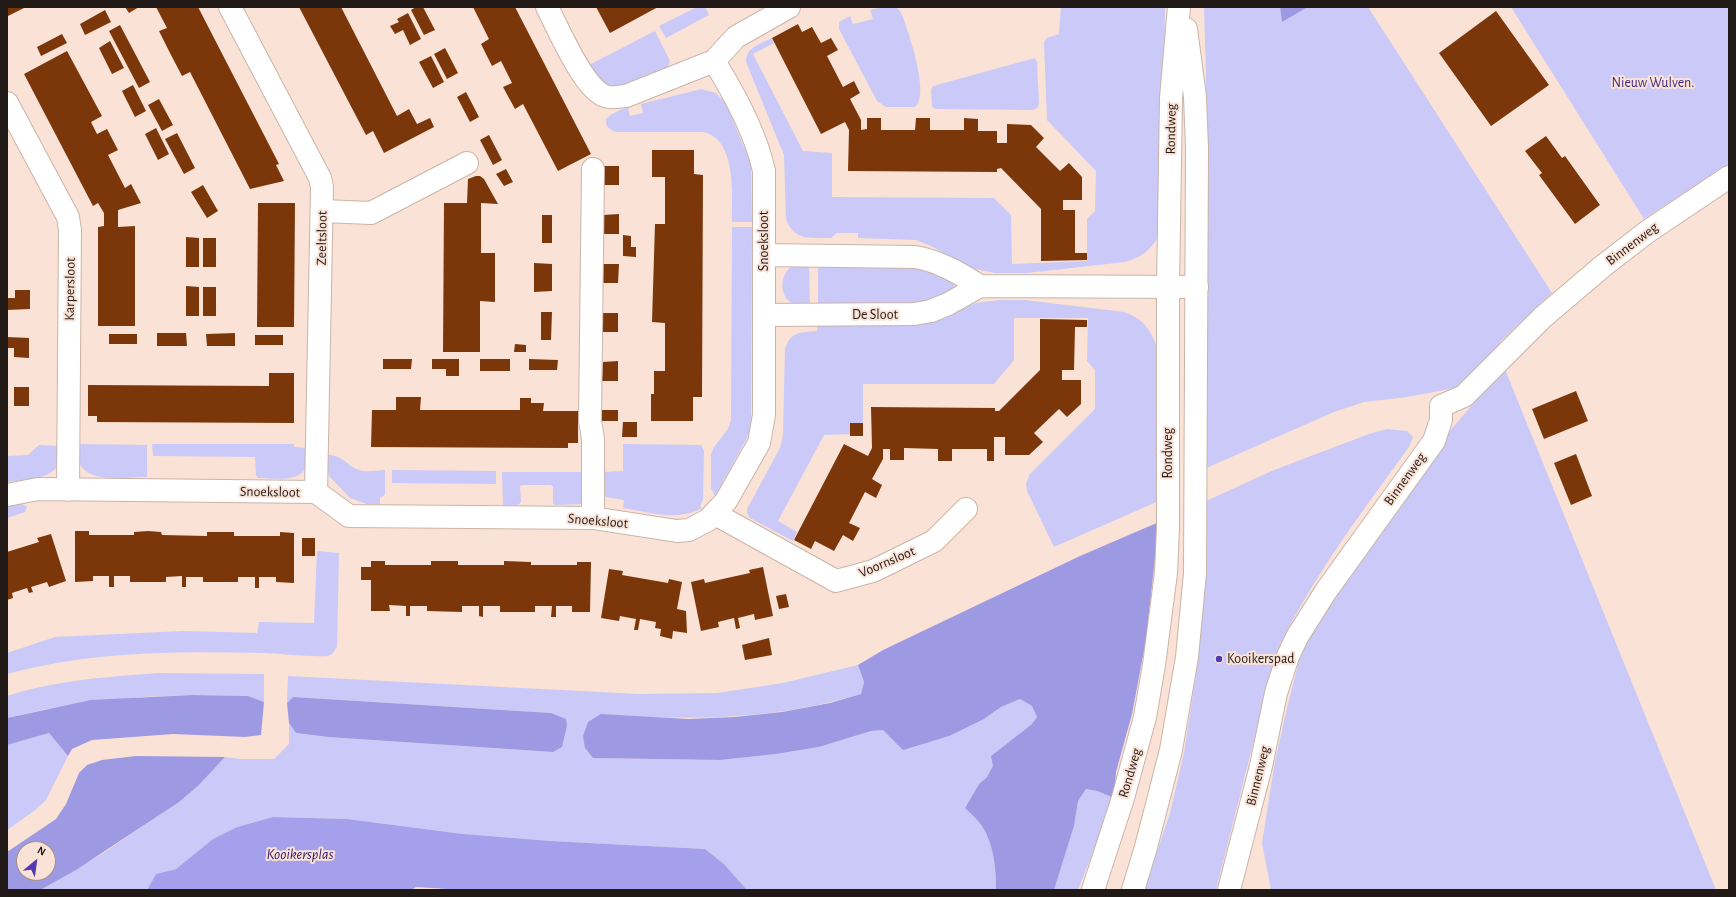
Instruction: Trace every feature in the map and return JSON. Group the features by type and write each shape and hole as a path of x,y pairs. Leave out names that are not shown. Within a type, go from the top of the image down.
{"street":[{"name":"Zeeltsloot","path":"230,7 320,178 323,192 316,492"},
{"path":"547,7 584,77 593,88 605,96 626,96 714,61 736,37 789,7"},
{"name":"Rondweg","path":"1093,890 1113,832 1137,751 1145,717 1162,612 1166,573 1168,527 1168,287 1171,98 1179,7"},
{"name":"Rondweg","path":"1133,890 1146,847 1171,750 1188,646 1195,573 1197,287 1195,97 1183,7"},
{"name":"Snoeksloot","path":"7,495 38,489 316,492 349,516 593,518 677,531 689,530 699,525 715,514 726,501 759,443 764,415 764,171 762,160 732,89 714,61"},
{"name":"Karpersloot","path":"7,103 68,217 70,230 68,490"},
{"path":"323,211 371,213 467,163"},
{"path":"593,169 590,420 593,439 593,518"},
{"name":"Binnenweg","path":"1229,890 1261,766 1281,674 1288,656 1301,630 1326,591 1434,440 1441,420 1441,406 1464,396 1543,317 1603,266 1647,232 1729,177"},
{"name":"De Sloot","path":"765,255 915,257 927,259 940,264 980,286 1197,287"},
{"name":"De Sloot","path":"764,315 914,314 931,311 948,304 980,286"},
{"name":"Voornsloot","path":"715,514 836,581 873,571 934,541 966,509"}],"green space":[{"path":"697,7 705,7 709,15 666,38 659,26"},
{"path":"883,7 893,7 899,10 903,17 909,36 919,75 920,87 920,97 917,105 914,107 886,107 877,101 839,29 839,22 850,16 853,24 873,19 870,10"},
{"path":"1061,7 1165,7 1164,99 1159,235 1149,249 1136,258 1125,262 1027,273 995,273 970,268 931,246 916,240 858,238 858,233 837,233 831,238 810,238 798,235 789,226 786,219 784,155 746,62 748,53 751,49 772,38 774,43 753,54 803,151 832,153 832,197 994,198 1011,215 1012,264 1087,261 1087,219 1095,211 1096,171 1047,120 1044,42 1047,38 1059,34"},
{"path":"1204,7 1280,7 1282,22 1308,7 1368,7 1552,293 1502,340 1483,365 1455,388 1407,397 1364,402 1334,412 1204,469 1206,74"},
{"name":"Nieuw Wulven.","path":"1511,7 1729,7 1729,164 1644,219"},
{"path":"655,31 670,62 667,68 644,80 616,88 610,88 599,83 590,67 591,64"},
{"path":"1035,58 1037,62 1039,104 1037,108 1033,110 936,109 932,107 931,90 933,86"},
{"path":"701,89 716,93 726,104 749,159 751,167 752,222 732,222 732,183 730,169 727,156 721,145 713,136 702,132 616,132 610,129 606,124 606,119 608,117 628,107 630,116 643,113 641,104"},
{"path":"732,227 752,227 751,427 747,438 715,496 711,488 711,454 714,447 728,429 731,420"},
{"path":"809,264 810,306 800,306 789,301 783,292 782,287 784,276 791,267 795,265"},
{"path":"818,264 915,265 951,280 954,283 954,288 925,305 818,306"},
{"path":"1000,300 1025,300 1124,312 1140,320 1148,328 1156,345 1161,500 1054,547 1027,491 1026,483 1030,474 1095,409 1095,370 1087,361 1088,318 1014,318 1014,360 994,384 863,384 863,423 850,423 850,434 824,435 778,521 797,532 793,541 750,518 747,513 747,509 780,448 783,435 785,349 787,343 793,336 801,333 817,331 817,321 942,318 976,303"},
{"path":"1504,367 1716,890 1271,890 1262,843 1275,761 1300,657 1314,623 1383,521 1450,431"},
{"path":"1387,429 1407,431 1413,437 1409,447 1355,522 1321,573 1276,653 1216,890 1144,890 1170,813 1184,753 1195,681 1202,615 1204,502 1274,470 1369,434"},
{"path":"80,444 147,445 147,477 107,478 88,473 82,467 78,459 78,447"},
{"path":"152,444 294,444 294,447 310,448 310,454 305,470 294,477 280,479 258,478 256,475 255,457 153,456"},
{"path":"623,444 701,445 704,451 703,500 700,506 702,508 683,514 663,515 623,508 624,500 601,496 602,472 623,471"},
{"path":"39,445 58,446 59,460 55,470 36,478 7,482 7,456 28,455"},
{"path":"327,455 333,455 341,458 354,468 362,471 385,470 385,494 384,496 380,497 380,504 367,504 350,498 329,476 327,469"},
{"path":"392,470 496,471 496,484 392,483"},
{"path":"502,472 585,473 582,504 555,505 553,503 553,487 551,485 522,485 520,486 521,502 518,505 503,505"},
{"path":"22,504 27,507 25,512 7,518 7,506"},
{"path":"317,551 339,553 337,647 332,654 328,656 232,652 134,654 38,666 7,674 7,653 55,637 183,631 257,633 259,622 314,623"},
{"path":"858,665 864,682 861,694 829,703 764,714 700,718 601,714 585,748 593,758 720,760 776,754 819,747 871,731 984,719 1001,707 1020,699 1032,706 1037,717 994,766 987,777 979,784 965,808 976,819 986,833 992,849 995,866 996,890 747,890 724,864 705,849 551,841 463,834 347,819 273,817 237,827 213,839 176,869 156,874 147,890 40,890 105,852 178,802 199,785 225,757 241,759 274,759 289,744 289,723 296,733 328,737 552,752 562,747 551,713 293,697 287,703 288,676 639,694 717,693 783,683"},
{"path":"158,673 264,674 264,702 248,696 192,695 141,697 46,709 7,718 7,696 44,686 63,683"},
{"path":"49,733 68,756 46,800 34,811 7,830 7,745"},
{"path":"1086,789 1097,791 1114,798 1078,890 1054,890 1074,826 1078,801"}],"shaded area":[{"path":"1280,7 1308,7 1282,22"},
{"path":"1159,522 1146,640 1132,714 1116,772 1114,798 1097,791 1086,789 1078,801 1074,826 1054,890 996,890 995,866 992,849 986,833 965,808 979,784 987,777 993,766 991,756 1031,725 1037,717 1032,706 1020,699 1001,707 984,719 949,736 903,750 883,730 871,731 819,747 776,754 720,760 593,758 585,748 583,736 588,722 601,714 688,719 735,717 782,712 830,703 861,694 864,682 858,665 883,650 1080,556"},
{"path":"192,695 248,696 264,702 261,735 245,737 173,734 92,740 72,749 68,756 49,733 7,745 7,718 91,700"},
{"path":"293,697 551,713 566,719 567,725 562,747 553,752 328,737 296,733 289,723 287,703"},
{"path":"136,756 225,757 199,785 179,802 76,870 40,890 7,890 7,852 16,846 16,881 56,881 56,841 23,841 56,819 66,804 79,773 87,765 102,760"}],"water":[{"name":"Kooikersplas","path":"273,817 347,819 463,834 551,841 705,849 724,864 747,890 464,890 416,887 411,890 147,890 156,874 176,869 213,839 237,827"}],"building":[{"path":"7,7 26,7 8,16"},
{"path":"125,7 139,7 129,13"},
{"path":"156,7 198,7 279,164 276,165 284,181 250,189 190,72 182,76 170,53 159,31 167,28"},
{"path":"299,7 341,7 397,116 409,109 417,124 430,118 434,127 384,153 373,131 366,135"},
{"path":"416,7 423,7 435,30 424,35 411,10"},
{"path":"473,7 515,7 591,154 558,171 523,104 515,109 503,87 512,83 501,61 492,66 481,44 489,39"},
{"path":"596,7 658,7 610,33"},
{"path":"105,10 111,22 85,35 80,24"},
{"path":"1496,11 1549,85 1491,126 1439,53"},
{"path":"408,13 421,39 410,45 403,30 395,34 390,26 399,22 397,19"},
{"path":"798,24 802,32 812,27 821,43 831,38 838,50 827,56 843,87 854,81 860,93 850,99 861,120 861,130 867,129 867,118 881,118 881,130 915,130 916,118 930,118 930,130 964,130 964,118 978,119 978,131 997,131 997,143 1007,143 1007,124 1031,125 1044,138 1036,147 1060,171 1069,163 1082,177 1082,200 1063,200 1063,210 1075,210 1075,253 1087,253 1087,260 1041,261 1041,209 1001,168 997,169 997,172 848,171 849,130 845,122 821,134 772,38"},
{"path":"120,25 150,82 139,88 109,31"},
{"path":"62,34 67,43 41,56 37,47"},
{"path":"110,41 124,68 112,74 99,48"},
{"path":"445,48 458,73 447,79 434,54"},
{"path":"67,51 102,116 91,122 97,134 107,129 118,150 108,155 125,188 131,184 141,203 118,210 118,227 135,226 135,326 98,326 98,227 104,226 104,213 98,203 93,206 24,74"},
{"path":"431,56 444,82 433,88 419,62"},
{"path":"133,85 146,111 135,117 122,91"},
{"path":"466,92 479,117 470,122 457,97"},
{"path":"159,99 173,125 162,131 148,105"},
{"path":"156,128 169,154 158,160 145,134"},
{"path":"177,133 195,168 184,174 165,139"},
{"path":"489,135 502,160 493,165 480,140"},
{"path":"1546,136 1562,158 1565,156 1600,205 1575,224 1539,175 1542,173 1525,151"},
{"path":"652,150 694,150 694,174 703,175 702,397 693,397 693,421 651,421 651,394 654,394 654,371 665,371 665,323 652,322 655,224 665,224 665,177 652,177"},
{"path":"603,166 619,166 619,185 604,185"},
{"path":"506,169 513,182 504,186 496,174"},
{"path":"480,176 484,179 498,204 481,203 481,253 495,253 495,302 480,301 480,352 443,352 444,203 467,203 468,179"},
{"path":"203,185 218,211 207,218 191,192"},
{"path":"258,203 295,203 294,327 257,327"},
{"path":"619,214 619,234 603,234 603,215"},
{"path":"542,215 552,215 552,243 542,243"},
{"path":"623,235 631,236 631,247 636,247 636,257 623,256"},
{"path":"186,237 199,238 199,267 186,267"},
{"path":"203,238 216,238 216,267 203,267"},
{"path":"534,263 552,264 552,291 534,292"},
{"path":"603,264 619,264 618,283 603,283"},
{"path":"186,286 199,287 199,316 186,316"},
{"path":"203,287 216,287 216,316 203,316"},
{"path":"15,290 30,290 30,309 7,310 7,298 15,298"},
{"path":"541,312 552,312 551,340 541,340"},
{"path":"603,313 618,313 618,332 603,332"},
{"path":"1040,319 1087,320 1087,327 1075,327 1074,370 1062,370 1062,380 1081,380 1081,404 1067,417 1059,409 1034,433 1043,442 1029,455 1005,455 1005,437 994,437 994,461 987,461 987,449 952,449 952,461 938,461 938,449 904,448 904,460 890,460 890,449 883,449 883,459 872,479 882,485 876,498 865,492 849,523 860,528 853,541 843,535 834,551 815,541 811,549 794,540 844,444 868,456 872,448 871,407 995,408 995,411 999,411 1040,370"},
{"path":"157,333 186,333 187,346 157,346"},
{"path":"235,333 235,346 207,346 206,334"},
{"path":"109,334 137,334 137,344 109,344"},
{"path":"255,335 283,335 283,345 255,345"},
{"path":"7,337 29,338 29,358 14,357 14,348 7,348"},
{"path":"515,344 526,345 526,352 514,352"},
{"path":"383,359 412,359 411,369 383,369"},
{"path":"432,359 459,359 459,376 446,376 446,369 432,369"},
{"path":"480,359 510,359 510,371 480,371"},
{"path":"529,359 558,360 557,370 529,370"},
{"path":"618,361 618,381 602,381 603,362"},
{"path":"269,373 294,373 294,423 97,422 97,416 88,416 88,385 269,386"},
{"path":"14,387 29,387 29,406 14,406"},
{"path":"1576,391 1588,421 1544,439 1532,409"},
{"path":"396,397 421,397 420,410 520,410 520,398 531,398 531,403 544,403 543,411 578,411 578,443 568,443 568,448 371,447 372,410 396,410"},
{"path":"602,410 618,410 618,421 602,421"},
{"path":"623,422 637,422 637,437 622,437"},
{"path":"850,423 863,423 863,436 850,436"},
{"path":"1576,454 1592,496 1571,505 1554,463"},
{"path":"75,531 89,531 89,535 134,535 134,532 148,531 161,532 162,535 207,536 207,532 234,532 234,536 280,536 280,532 294,533 294,583 276,582 276,577 259,577 259,588 255,588 255,577 238,577 238,582 203,582 203,577 186,577 186,587 182,587 182,576 166,577 166,582 130,582 130,576 114,576 114,587 109,587 109,576 93,576 93,581 75,582"},
{"path":"51,534 66,581 49,587 47,582 31,587 33,592 29,593 27,588 12,593 13,598 7,600 7,552 39,542 37,538"},
{"path":"302,538 315,538 315,556 302,556"},
{"path":"371,561 385,561 385,565 431,565 431,561 458,561 458,565 504,565 504,561 531,562 531,565 577,565 577,562 591,562 590,612 572,612 572,606 556,606 556,617 551,617 552,606 535,606 535,612 500,612 500,606 483,606 483,617 479,616 479,606 462,606 462,612 427,611 427,606 410,606 410,616 406,616 406,606 389,605 390,611 371,611 371,580 361,580 361,567 371,567"},
{"path":"763,567 773,616 755,620 754,614 738,618 740,628 736,629 734,618 718,622 719,627 701,631 691,582 704,579 705,583 750,573 749,570"},
{"path":"609,569 623,571 622,575 668,583 669,579 682,582 677,609 686,611 687,633 673,631 672,639 660,636 661,629 655,628 656,622 640,619 638,630 634,630 636,619 620,616 619,621 601,618"},
{"path":"786,594 789,607 779,609 776,596"},
{"path":"769,638 772,655 745,660 742,645"}],"place":[{"name":"Kooikerspad","path":"1219,659"}]}
